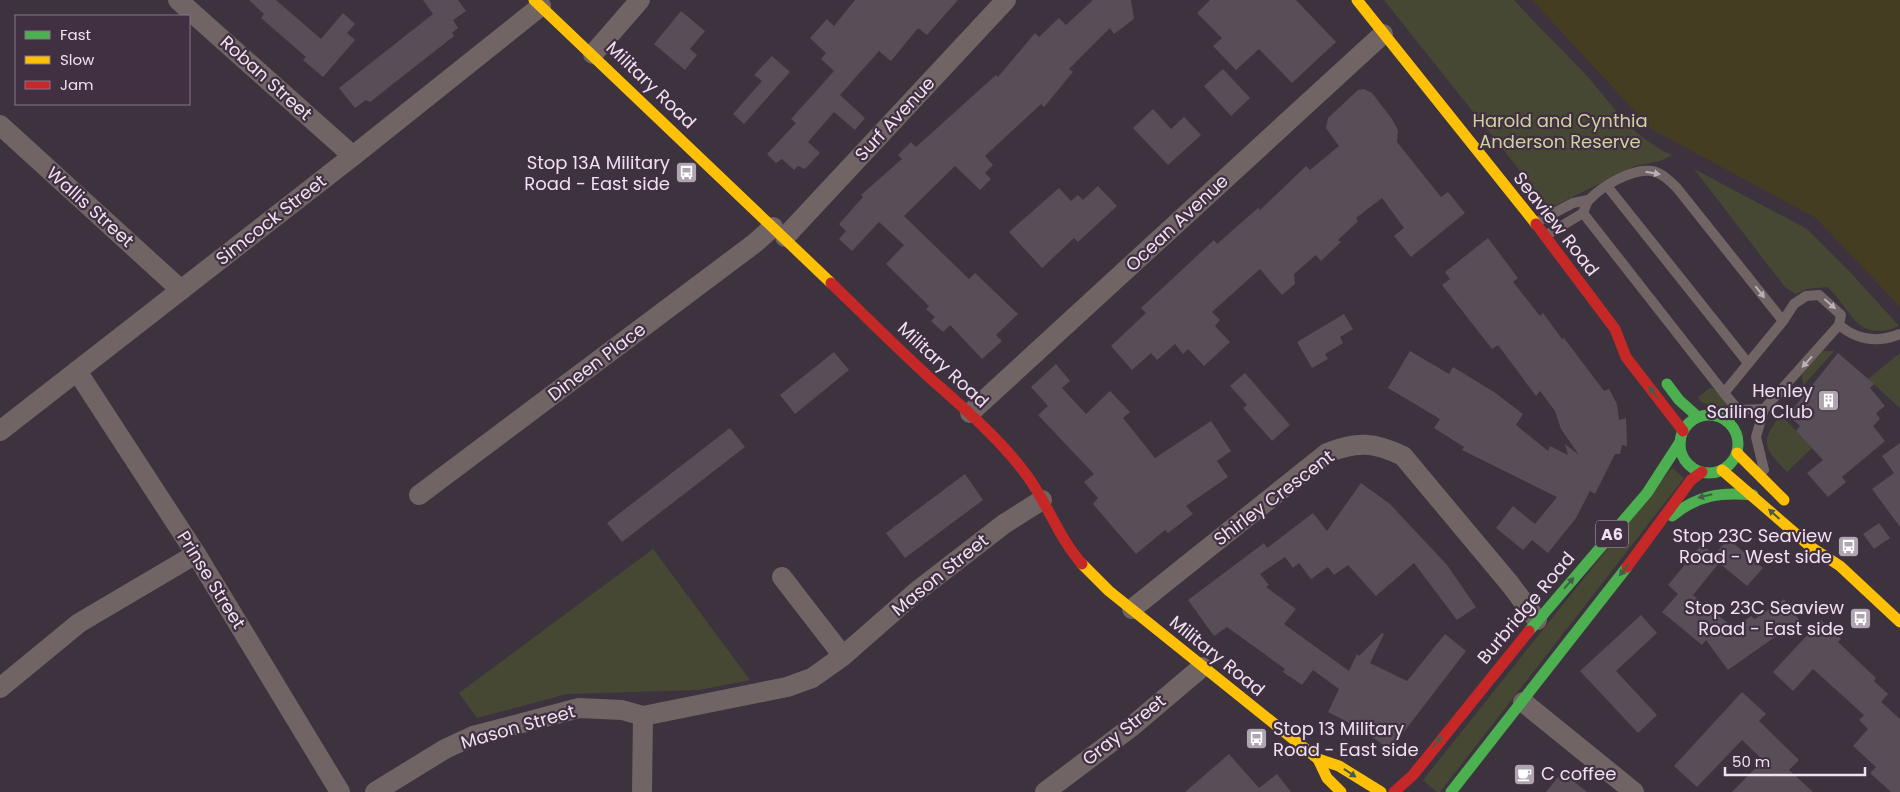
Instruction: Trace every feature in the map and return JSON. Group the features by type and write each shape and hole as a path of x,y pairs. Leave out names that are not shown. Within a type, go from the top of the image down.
{"street":[{"name":"Roban Street","path":"178,0 353,156"},
{"path":"593,54 640,0"},
{"name":"Surf Avenue","path":"779,232 1006,0"},
{"name":"Seaview Road","path":"1357,0 1545,236 1615,329 1626,357 1681,437"},
{"name":"Simcock Street","path":"0,431 353,156 538,3"},
{"name":"Military Road","path":"538,3 932,380 970,413 1028,477 1066,546 1082,565 1202,667 1318,759 1339,766 1382,792"},
{"name":"Ocean Avenue","path":"970,413 1383,34"},
{"name":"Wallis Street","path":"0,125 180,290"},
{"name":"Dineen Place","path":"419,495 755,243 779,232"},
{"name":"Seaview Road","path":"1615,329 1630,340"},
{"name":"Prinse Street","path":"77,371 196,554 340,792"},
{"path":"1660,375 1679,400 1698,417"},
{"path":"1717,416 1733,426 1739,444 1737,453 1728,466 1722,470 1702,472 1685,461 1681,437 1687,425 1698,417 1717,416"},
{"name":"Burbridge Road","path":"1394,792 1412,775 1458,715 1537,620 1647,493 1681,437"},
{"name":"Shirley Crescent","path":"1132,609 1327,453 1348,444 1366,444 1389,449 1403,456 1510,584 1537,620"},
{"path":"1737,453 1794,510"},
{"path":"1722,470 1812,547 1840,566 1900,622"},
{"name":"A6","path":"1451,792 1654,532 1691,480 1702,472"},
{"path":"1654,532 1681,508 1699,496 1722,492 1753,495"},
{"name":"Mason Street","path":"375,792 445,749 473,736 579,708 622,710 643,716 787,687 812,678 843,656 916,592 1004,524 1042,500"},
{"path":"1827,545 1840,566"},
{"path":"0,688 79,623 196,554"},
{"path":"782,577 843,656"},
{"name":"Gray Street","path":"1045,792 1130,728 1202,667"},
{"path":"1523,702 1634,792"},
{"path":"642,792 643,716"},
{"name":"Military Road","path":"1318,759 1327,778 1341,792"}],"lane":[{"path":"1534,223 1573,203 1588,200 1607,186 1632,173 1651,171 1666,176 1783,321"},
{"path":"1607,186 1748,364"},
{"path":"1545,236 1583,213 1588,200"},
{"path":"1583,213 1738,410 1764,409"},
{"path":"1724,393 1783,321 1794,304 1806,296 1819,295 1842,315 1839,325 1764,409 1756,437 1764,471 1773,489"},
{"path":"1839,325 1848,333 1863,339 1889,339 1900,334"}],"green space":[{"name":"Harold and Cynthia Anderson Reserve","path":"1384,0 1514,0 1586,75 1634,130 1644,139 1672,155 1660,161 1635,166 1549,207"},
{"path":"1694,169 1807,229 1850,272 1899,326 1885,330 1874,330 1864,327 1857,322 1828,287 1806,289 1796,294 1785,287"},
{"path":"1822,351 1834,351 1803,386 1802,374"},
{"path":"1900,353 1900,408 1868,379"},
{"path":"1710,388 1715,389 1732,411 1701,402 1698,397"},
{"path":"1781,415 1812,448 1787,472 1773,457 1767,445 1769,432"},
{"path":"1672,468 1684,478 1440,792 1437,792 1423,780"},
{"path":"653,549 750,680 699,690 567,694 477,718 459,693"}],"sand":[{"path":"1532,0 1900,0 1900,307 1816,218 1651,129"}],"building":[{"path":"249,0 276,0 321,39 343,13 355,24 347,33 355,40 323,77 303,60 306,57 261,18 264,14"},
{"path":"423,0 458,0 466,11 453,20 458,28 452,33 454,36 370,102 366,100 355,108 339,88 433,14"},
{"path":"855,0 958,0 927,35 918,28 891,61 879,51 840,95 865,118 855,130 834,112 808,142 820,153 805,169 798,166 794,170 782,159 776,163 767,154 796,123 791,119 834,71 821,59 826,53 810,38 827,19 834,26"},
{"path":"1093,0 1131,0 1134,19 1114,34 1110,28 1069,69 1073,72 1044,107 1041,104 985,156 993,165 985,173 991,179 980,190 955,166 904,216 969,279 975,273 1018,314 996,335 1002,341 982,359 950,325 943,332 931,321 935,317 926,309 929,306 886,264 904,245 879,222 852,251 839,239 846,231 839,224 863,197 861,195 902,159 898,155 911,142 916,147 996,75 998,77 1035,33 1039,37 1059,18 1066,25"},
{"path":"1210,0 1296,0 1336,42 1292,83 1259,49 1236,70 1213,46 1222,38 1197,13"},
{"path":"681,11 705,31 690,49 697,55 685,70 654,44"},
{"path":"772,56 790,72 744,124 733,114 762,81 754,75"},
{"path":"1223,69 1250,98 1231,116 1204,86"},
{"path":"1364,89 1372,93 1392,119 1398,130 1397,142 1441,197 1448,192 1465,213 1411,257 1394,236 1404,228 1382,198 1356,218 1358,221 1338,240 1341,242 1321,261 1316,255 1294,274 1295,284 1282,295 1260,269 1212,312 1220,320 1215,326 1230,342 1204,366 1188,349 1183,354 1175,344 1157,360 1151,353 1132,370 1111,346 1146,313 1141,308 1214,240 1217,244 1258,208 1260,210 1306,166 1310,170 1339,146 1326,128 1328,118 1358,90"},
{"path":"1153,109 1171,129 1184,117 1201,135 1168,165 1133,128"},
{"path":"1098,186 1117,206 1078,242 1074,238 1042,268 1009,232 1059,188 1071,201 1078,195 1083,200"},
{"path":"1488,238 1518,278 1513,282 1540,316 1543,313 1562,339 1564,338 1604,391 1609,389 1617,404 1619,420 1626,418 1627,446 1622,445 1620,454 1615,454 1595,494 1590,491 1576,518 1548,553 1532,540 1523,550 1496,528 1513,506 1535,524 1557,497 1462,450 1464,447 1434,428 1440,419 1388,388 1410,351 1449,374 1453,367 1494,392 1523,414 1516,425 1548,451 1550,446 1568,455 1565,444 1579,455 1561,429 1555,411 1540,391 1536,396 1498,345 1492,349 1442,285 1450,279 1445,272"},
{"path":"1344,314 1353,329 1340,337 1343,343 1325,354 1328,359 1312,368 1297,342"},
{"path":"834,352 849,370 795,414 780,395"},
{"path":"1838,353 1874,384 1870,388 1885,406 1876,413 1880,419 1873,426 1885,441 1842,477 1846,482 1828,497 1807,473 1823,460 1796,431 1800,426 1788,415"},
{"path":"1056,364 1070,381 1062,388 1086,414 1110,391 1130,412 1123,418 1155,458 1211,421 1231,451 1217,461 1228,477 1186,506 1193,514 1168,533 1165,530 1136,554 1093,504 1098,498 1084,482 1094,474 1038,415 1048,406 1031,387"},
{"path":"1245,373 1290,425 1272,441 1243,408 1247,405 1230,386"},
{"path":"730,428 745,447 622,542 607,523"},
{"path":"1900,443 1900,527 1872,489 1894,473 1882,456"},
{"path":"965,474 983,500 905,558 886,533"},
{"path":"1361,483 1390,504 1447,565 1476,607 1457,620 1414,563 1376,596 1348,565 1334,575 1328,567 1311,579 1299,563 1293,568 1285,557 1260,574 1269,585 1266,587 1296,609 1284,624 1349,671 1357,654 1359,656 1382,633 1384,634 1370,663 1407,681 1445,634 1466,651 1390,750 1363,730 1328,712 1339,689 1313,670 1302,685 1283,672 1285,669 1227,627 1214,636 1188,600 1264,543 1267,548 1313,513 1327,531"},
{"path":"1879,523 1890,538 1874,549 1863,534"},
{"path":"1728,539 1763,568 1747,586 1719,563 1693,595 1734,628 1751,616 1755,619 1784,599 1799,620 1728,670 1706,640 1702,645 1662,612 1678,594 1668,585 1702,544 1714,555"},
{"path":"1641,615 1657,633 1616,671 1657,715 1638,733 1580,671"},
{"path":"1821,620 1841,639 1838,642 1876,678 1874,681 1888,694 1881,702 1900,719 1900,792 1891,792 1870,773 1876,767 1853,746 1868,729 1859,720 1864,715 1813,669 1793,691 1773,672"},
{"path":"1742,692 1766,714 1759,721 1799,760 1789,770 1813,792 1732,792 1763,760 1742,740 1697,787 1674,766"},
{"path":"1229,754 1259,788 1277,774 1291,792 1185,792"},
{"path":"1562,772 1587,792 1546,792"}],"traffic: fast":[{"path":"1667,384 1679,400 1698,417"},
{"path":"1703,415 1715,415 1730,423 1738,438 1738,444 1738,450 1730,465 1715,473 1703,473 1688,465 1680,450 1680,438 1688,423 1703,415"},
{"path":"1529,631 1647,493 1680,442"},
{"path":"1672,516 1700,499 1730,494 1753,495"},
{"path":"1451,792 1627,567"}],"traffic: slow":[{"path":"534,0 831,283"},
{"path":"1357,0 1536,224"},
{"path":"1737,453 1784,500"},
{"path":"1722,470 1811,547 1840,566 1900,622"},
{"path":"1082,564 1109,591 1318,759 1339,766 1381,792"},
{"path":"1318,759 1327,778 1341,792"}],"traffic: jam":[{"path":"1536,224 1615,329 1626,357 1683,431"},
{"path":"831,283 983,426 1007,451 1028,477 1067,543 1082,564"},
{"path":"1627,567 1691,480 1702,472"},
{"path":"1394,792 1413,775 1529,631"}],"place":[{"name":"Stop 13A Military Road - East side","path":"686,173"},
{"name":"Henley Sailing Club","path":"1829,401"},
{"name":"Stop 23C Seaview Road - West side","path":"1848,546"},
{"name":"Stop 23C Seaview Road - East side","path":"1860,618"},
{"name":"Stop 13 Military Road - East side","path":"1257,739"},
{"name":"C coffee","path":"1525,774"}]}
